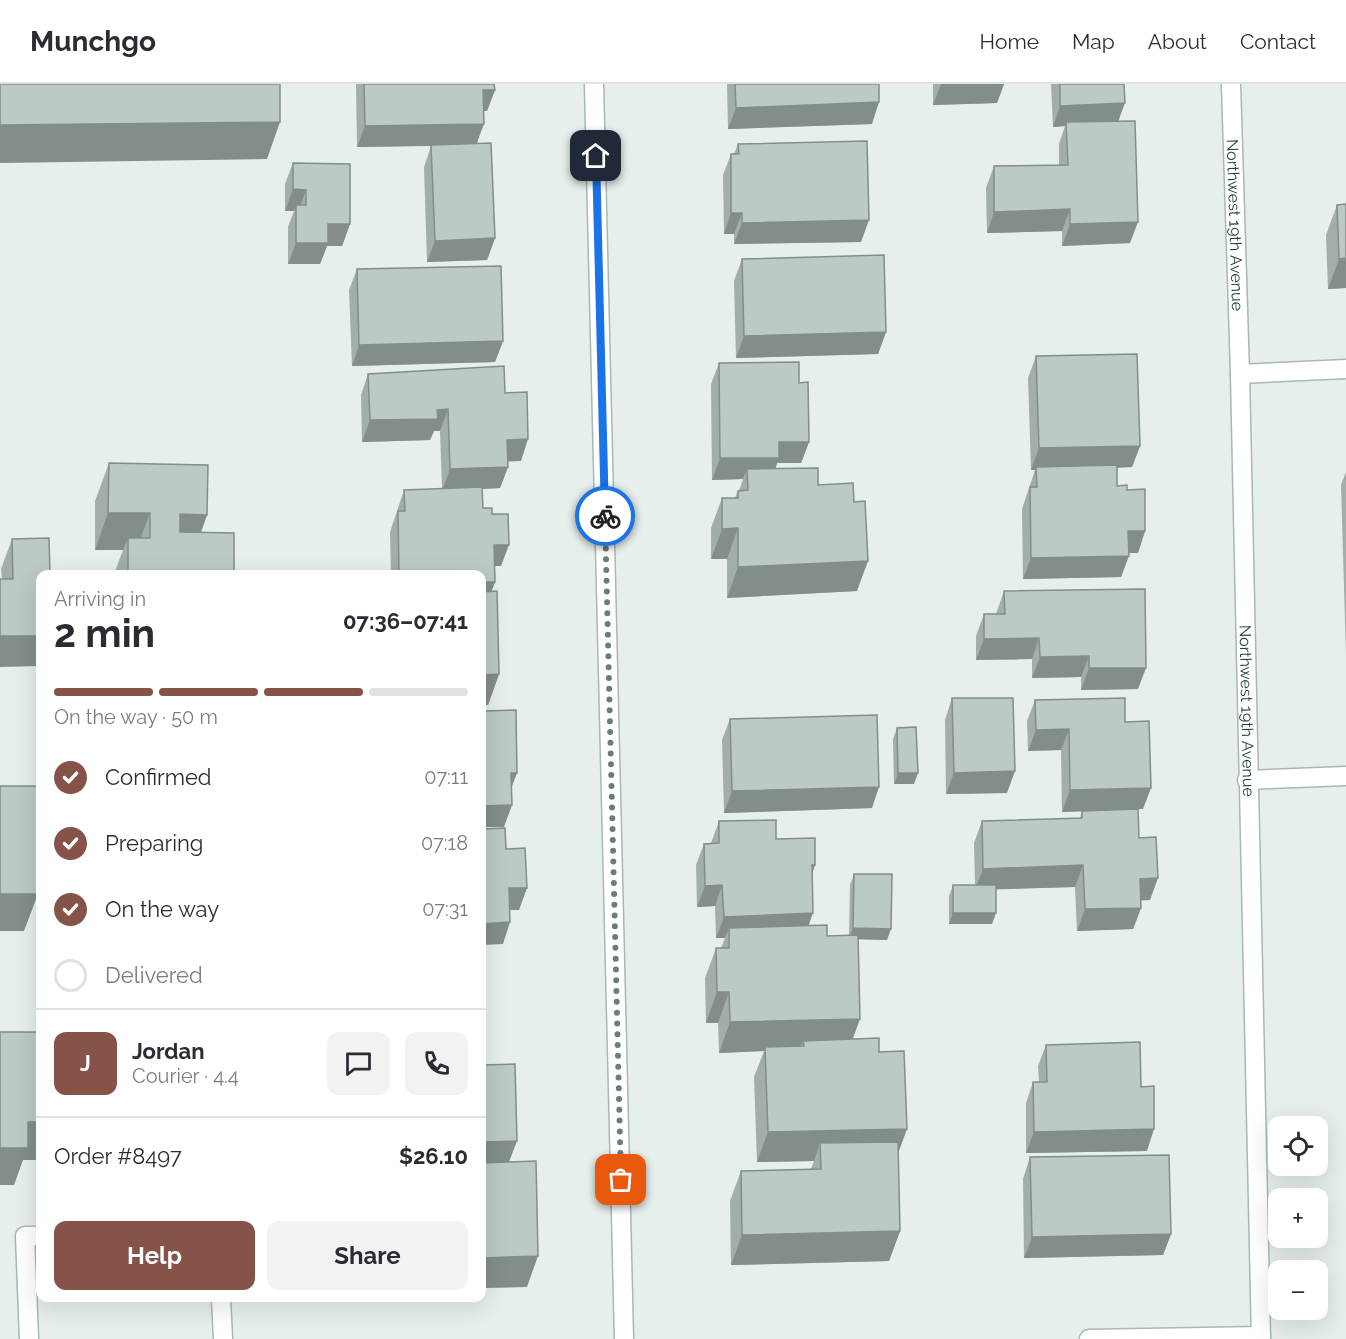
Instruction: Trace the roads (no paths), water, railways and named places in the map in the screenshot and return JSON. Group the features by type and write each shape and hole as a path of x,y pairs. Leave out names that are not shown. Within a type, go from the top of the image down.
{"street":[{"path":"594,84 624,1339"},
{"name":"Northwest 19th Avenue","path":"1231,84 1240,374 1247,780 1261,1337"},
{"path":"1240,374 1346,369"},
{"path":"1247,780 1346,776"},
{"path":"29,1339 25,1236 36,1236"},
{"path":"221,1302 223,1339"},
{"path":"1089,1339 1261,1337"}]}
